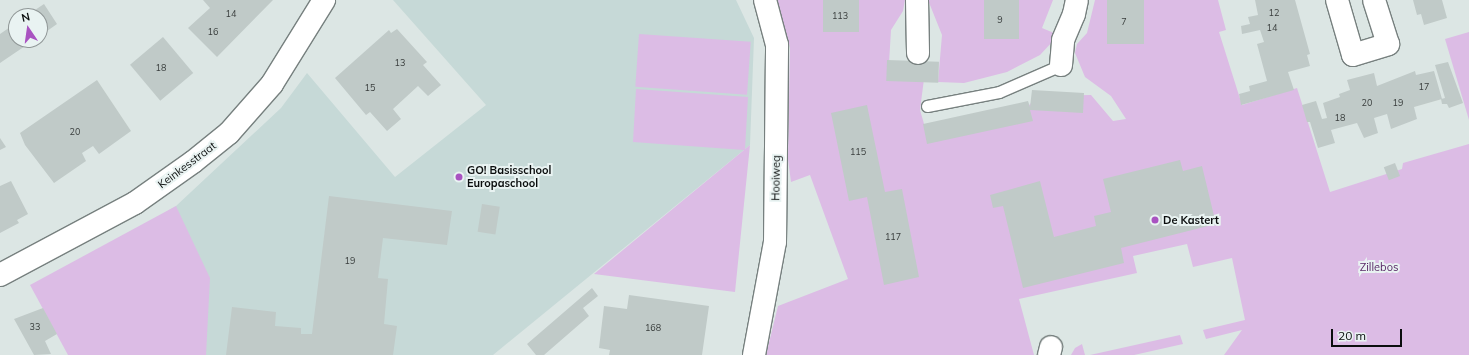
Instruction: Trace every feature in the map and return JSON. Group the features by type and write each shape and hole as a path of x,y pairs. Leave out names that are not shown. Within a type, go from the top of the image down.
{"street":[{"name":"Keinkesstraat","path":"0,275 135,202 193,162 229,133 272,84 324,0"},
{"name":"Hooiweg","path":"754,355 775,242 777,45 765,0"},
{"path":"917,0 918,53"},
{"path":"1061,65 1063,40 1074,14 1077,0"},
{"path":"1337,0 1353,55 1388,44 1374,0"}],"lane":[{"path":"927,106 999,92 1061,65"}],"shaded area":[{"name":"GO! Basisschool Europaschool","path":"393,0 736,0 754,38 750,145 493,355 185,355 124,237 176,206 281,108 307,73 395,177 486,105"}],"green space":[{"name":"Zillebos","path":"776,0 905,0 903,11 891,30 888,80 924,79 920,110 929,141 1020,116 1037,96 1091,95 1113,121 1126,119 1111,96 1085,77 1075,53 1077,44 1087,33 1095,0 1218,0 1226,30 1219,32 1242,105 1297,88 1330,192 1402,169 1403,163 1469,144 1469,355 1224,355 1242,330 1206,339 1203,330 1245,320 1232,258 1193,267 1187,244 1133,256 1137,273 1019,299 1034,355 766,355 778,306 848,279 810,175 791,182 788,159 790,47"},
{"path":"928,0 1053,0 1042,28 1054,33 1054,40 1040,55 1007,72 964,83 938,82 942,35"},
{"path":"1469,32 1469,120 1445,39"},
{"path":"639,34 751,42 747,95 635,87"},
{"path":"636,89 748,97 745,149 750,145 735,292 594,274 744,150 633,142"},
{"path":"176,206 210,278 206,355 68,355 30,285"},
{"path":"1180,335 1183,344 1134,355 1090,355"},
{"path":"1082,344 1085,355 1071,355 1075,348"}],"building":[{"path":"203,0 273,0 217,57 188,28 210,8"},
{"path":"823,0 859,0 859,32 823,32"},
{"path":"984,0 1019,0 1019,39 984,39"},
{"path":"1107,0 1144,0 1144,44 1107,44"},
{"path":"1255,0 1295,0 1310,54 1307,55 1310,66 1288,72 1294,90 1241,105 1239,94 1250,91 1249,86 1267,81 1257,44 1264,42 1260,30 1242,34 1241,26 1250,24 1248,17 1258,15"},
{"path":"1413,0 1442,0 1447,18 1424,25 1421,14 1417,15"},
{"path":"44,4 47,8 38,8"},
{"path":"48,10 57,24 48,30"},
{"path":"8,28 8,48 22,48 0,63 0,34"},
{"path":"397,29 427,62 423,65 441,85 428,96 418,86 393,109 401,119 387,131 370,112 366,115 335,78 389,30 391,33"},
{"path":"163,37 193,73 160,101 130,65"},
{"path":"887,60 939,62 938,83 886,81"},
{"path":"1448,62 1463,103 1449,108 1447,104 1442,104 1441,99 1445,98 1435,65"},
{"path":"1415,71 1416,75 1434,71 1442,99 1414,107 1417,119 1391,129 1387,114 1374,118 1378,133 1364,138 1357,123 1331,130 1335,143 1318,148 1310,122 1307,122 1302,105 1316,101 1322,119 1327,118 1323,103 1340,97 1339,94 1350,90 1347,80 1374,73 1377,86"},
{"path":"97,80 131,131 99,154 93,146 82,153 86,161 54,183 25,145 20,133"},
{"path":"1032,90 1084,93 1083,113 1030,110 1033,121 927,144 923,124 1028,101 1030,107"},
{"path":"867,105 885,192 902,189 919,277 884,285 867,197 849,201 831,113"},
{"path":"0,138 6,147 0,150"},
{"name":"De Kastert","path":"1180,160 1183,171 1202,166 1216,224 1121,248 1124,263 1023,288 1003,206 993,208 990,195 1040,181 1054,237 1096,226 1094,216 1111,212 1103,179"},
{"path":"1395,163 1400,176 1389,180 1384,167"},
{"path":"11,181 28,214 17,220 19,223 0,233 0,186"},
{"path":"329,196 452,211 447,245 383,238 378,278 388,279 384,324 397,326 393,355 226,355 232,307 276,312 275,326 301,328 301,334 312,334"},
{"path":"482,204 500,207 495,234 478,232"},
{"path":"592,288 598,296 583,308 589,316 544,355 536,355 527,344"},
{"path":"629,295 709,306 702,355 609,355 610,350 599,348 604,306 627,309"},
{"path":"43,308 57,334 45,341 51,354 34,355 14,319"}],"place":[{"name":"GO! Basisschool Europaschool","path":"459,177"},
{"name":"De Kastert","path":"1155,220"}]}
